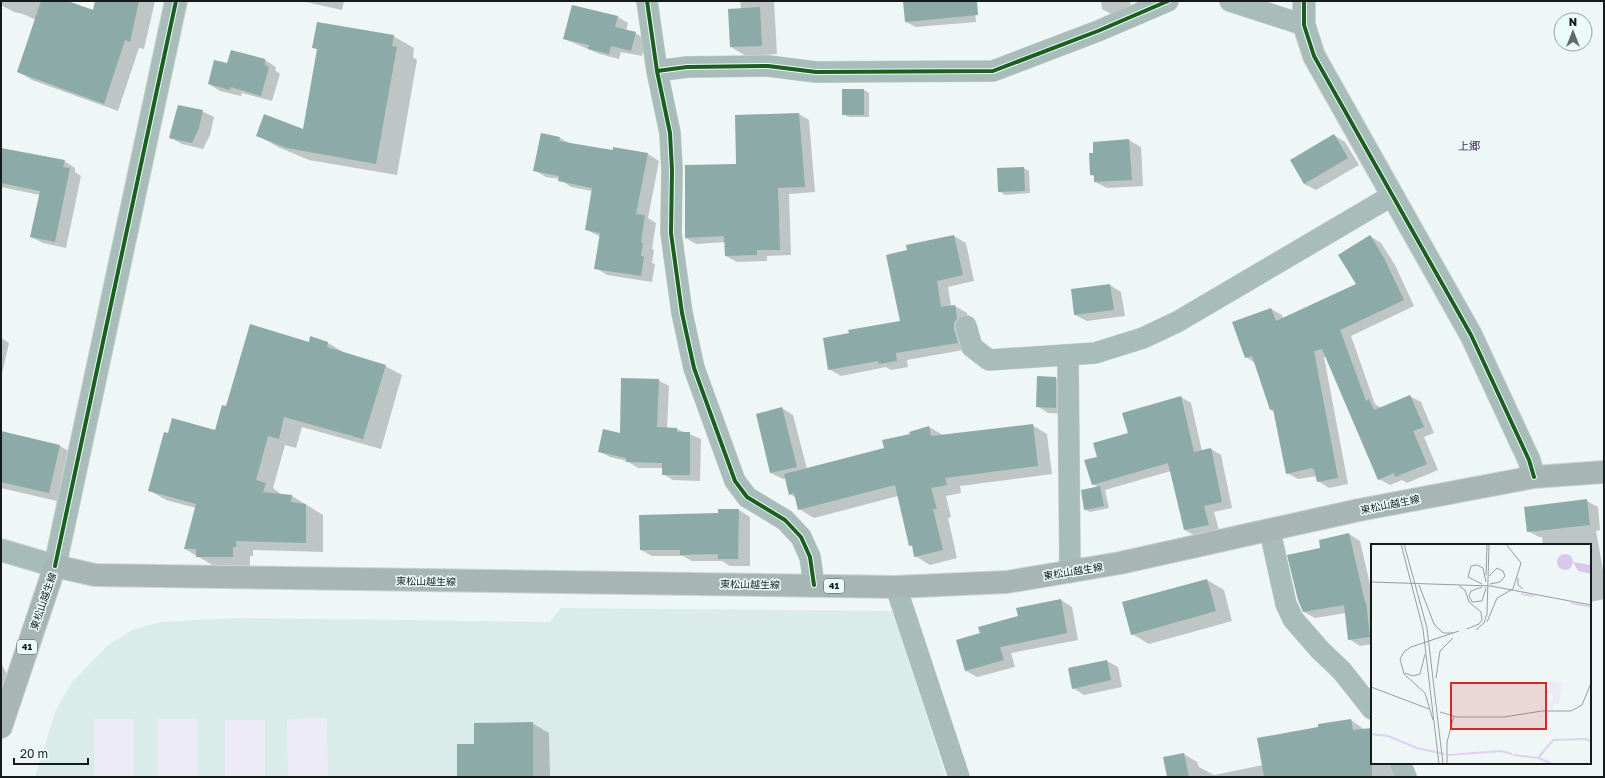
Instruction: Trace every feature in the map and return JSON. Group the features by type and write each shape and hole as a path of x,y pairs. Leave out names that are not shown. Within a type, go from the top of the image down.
{"main road":[{"name":"東松山越生線","path":"1,727 55,566 103,575 896,587 1007,582 1120,563 1270,531 1359,510 1534,477 1604,472"},
{"path":"1,550 55,566"}],"street":[{"path":"55,566 176,1"},
{"path":"647,1 656,71 670,133 672,170 671,233 682,313 694,368 735,481 747,497 785,520 801,537 810,557 814,585"},
{"path":"656,71 687,67 768,66 816,72 993,71 1098,31 1168,1"},
{"path":"1230,1 1304,25"},
{"path":"1304,1 1304,25 1314,56 1340,104 1393,194 1471,336 1529,460 1534,477"},
{"path":"966,326 972,347 989,360 1095,353 1143,338 1177,322 1393,194"},
{"path":"1068,355 1070,572"},
{"path":"1270,531 1286,604 1292,619 1320,650 1342,671 1371,708"},
{"path":"896,587 959,777"},
{"path":"1400,764 1406,777"}],"shaded area":[{"path":"561,608 893,611 946,777 35,777 55,712 72,682 107,646 132,630 160,622 241,618 550,622"},
{"path":"327,718 328,777 288,777 287,719"},
{"path":"94,719 134,719 134,777 94,777"},
{"path":"157,719 197,719 197,777 157,777"},
{"path":"225,720 265,720 265,777 225,777"}],"building":[{"path":"41,1 68,1 93,10 95,1 139,1 130,42 125,40 104,104 17,72"},
{"path":"903,1 977,1 978,15 905,22"},
{"path":"572,5 618,16 615,27 636,32 631,51 611,46 609,54 588,49 589,45 563,39"},
{"path":"760,7 762,46 730,47 728,9"},
{"path":"317,22 394,35 392,46 397,47 376,164 287,148 256,136 264,114 303,129 317,49 312,48"},
{"path":"231,50 265,59 265,65 269,67 261,96 231,87 230,90 208,84 214,60 227,63"},
{"path":"842,89 864,89 864,115 842,115"},
{"path":"178,105 203,110 199,128 192,143 169,138"},
{"path":"799,113 805,187 778,188 780,250 757,250 757,255 725,256 724,236 685,238 685,165 736,164 735,115"},
{"path":"541,133 560,137 559,141 613,150 613,147 648,153 636,214 645,215 641,242 643,243 641,256 644,257 641,276 594,269 600,233 585,230 592,188 558,181 559,176 533,171"},
{"path":"1334,134 1348,158 1304,184 1290,160"},
{"path":"1129,139 1132,180 1094,182 1094,175 1090,175 1089,153 1093,153 1093,142"},
{"path":"1,148 65,160 63,167 70,168 55,242 30,237 40,191 1,183"},
{"path":"1024,167 1025,191 998,192 997,168"},
{"path":"954,235 963,275 937,281 941,307 955,305 957,318 954,323 954,329 958,343 896,353 897,361 879,364 878,361 828,370 823,338 849,333 848,330 900,321 886,255 907,250 906,245"},
{"path":"1370,235 1384,258 1404,300 1340,330 1366,401 1369,399 1374,410 1410,395 1424,427 1413,431 1427,464 1395,477 1394,473 1378,480 1322,349 1314,351 1338,478 1317,482 1314,469 1311,468 1286,474 1273,409 1270,410 1252,356 1245,358 1232,322 1271,308 1276,321 1356,284 1338,255"},
{"path":"1110,284 1114,310 1074,315 1071,289"},
{"path":"250,324 309,342 310,336 328,342 327,347 386,365 363,439 284,417 279,439 268,436 256,480 266,483 263,492 292,495 291,502 306,504 306,543 236,541 236,547 233,547 233,557 196,557 196,549 184,549 196,504 148,491 164,432 168,433 172,418 215,430 222,405 226,406"},
{"path":"1037,376 1056,377 1056,408 1036,407"},
{"path":"621,378 659,379 657,427 677,428 677,432 690,432 690,475 662,475 662,463 626,462 626,458 598,452 603,429 620,433"},
{"path":"1181,396 1194,452 1211,448 1222,502 1204,506 1209,525 1184,530 1168,463 1092,485 1084,460 1097,457 1093,443 1128,433 1122,413"},
{"path":"782,407 797,467 770,473 756,414"},
{"path":"1033,424 1038,466 945,478 947,485 931,488 937,509 933,509 943,550 914,557 912,545 909,546 895,485 798,510 794,493 789,495 784,474 884,448 882,440 910,434 909,432 929,426 931,436"},
{"path":"1,431 60,445 49,493 1,482"},
{"path":"1100,486 1104,506 1084,510 1081,490"},
{"path":"1587,499 1590,525 1527,532 1524,507"},
{"path":"718,509 739,509 738,559 718,559 718,554 680,555 680,550 640,550 639,515 718,513"},
{"path":"1349,533 1366,602 1370,637 1348,640 1344,605 1303,612 1298,600 1287,555 1320,548 1319,540"},
{"path":"1207,579 1216,611 1131,635 1122,602"},
{"path":"1061,599 1067,633 1000,647 1004,660 965,671 956,640 980,633 978,627 1018,616 1016,608"},
{"path":"1107,660 1111,680 1072,689 1068,668"},
{"path":"1351,719 1353,730 1371,728 1372,777 1264,777 1257,738 1318,727 1318,724"},
{"path":"533,722 533,777 457,777 457,744 474,744 474,723"},
{"path":"1184,753 1189,777 1167,777 1163,757"}],"cycle path":[{"path":"55,566 176,1"},
{"path":"647,1 657,71 670,133 672,170 671,233 682,313 694,368 735,481 747,497 785,520 801,537 810,557 814,585"},
{"path":"657,71 687,67 768,66 816,72 993,71 1098,31 1168,1"},
{"path":"1304,1 1304,25 1314,56 1471,335 1529,460 1534,477"}],"district":[{"name":"上郷","path":"1469,146"}]}
